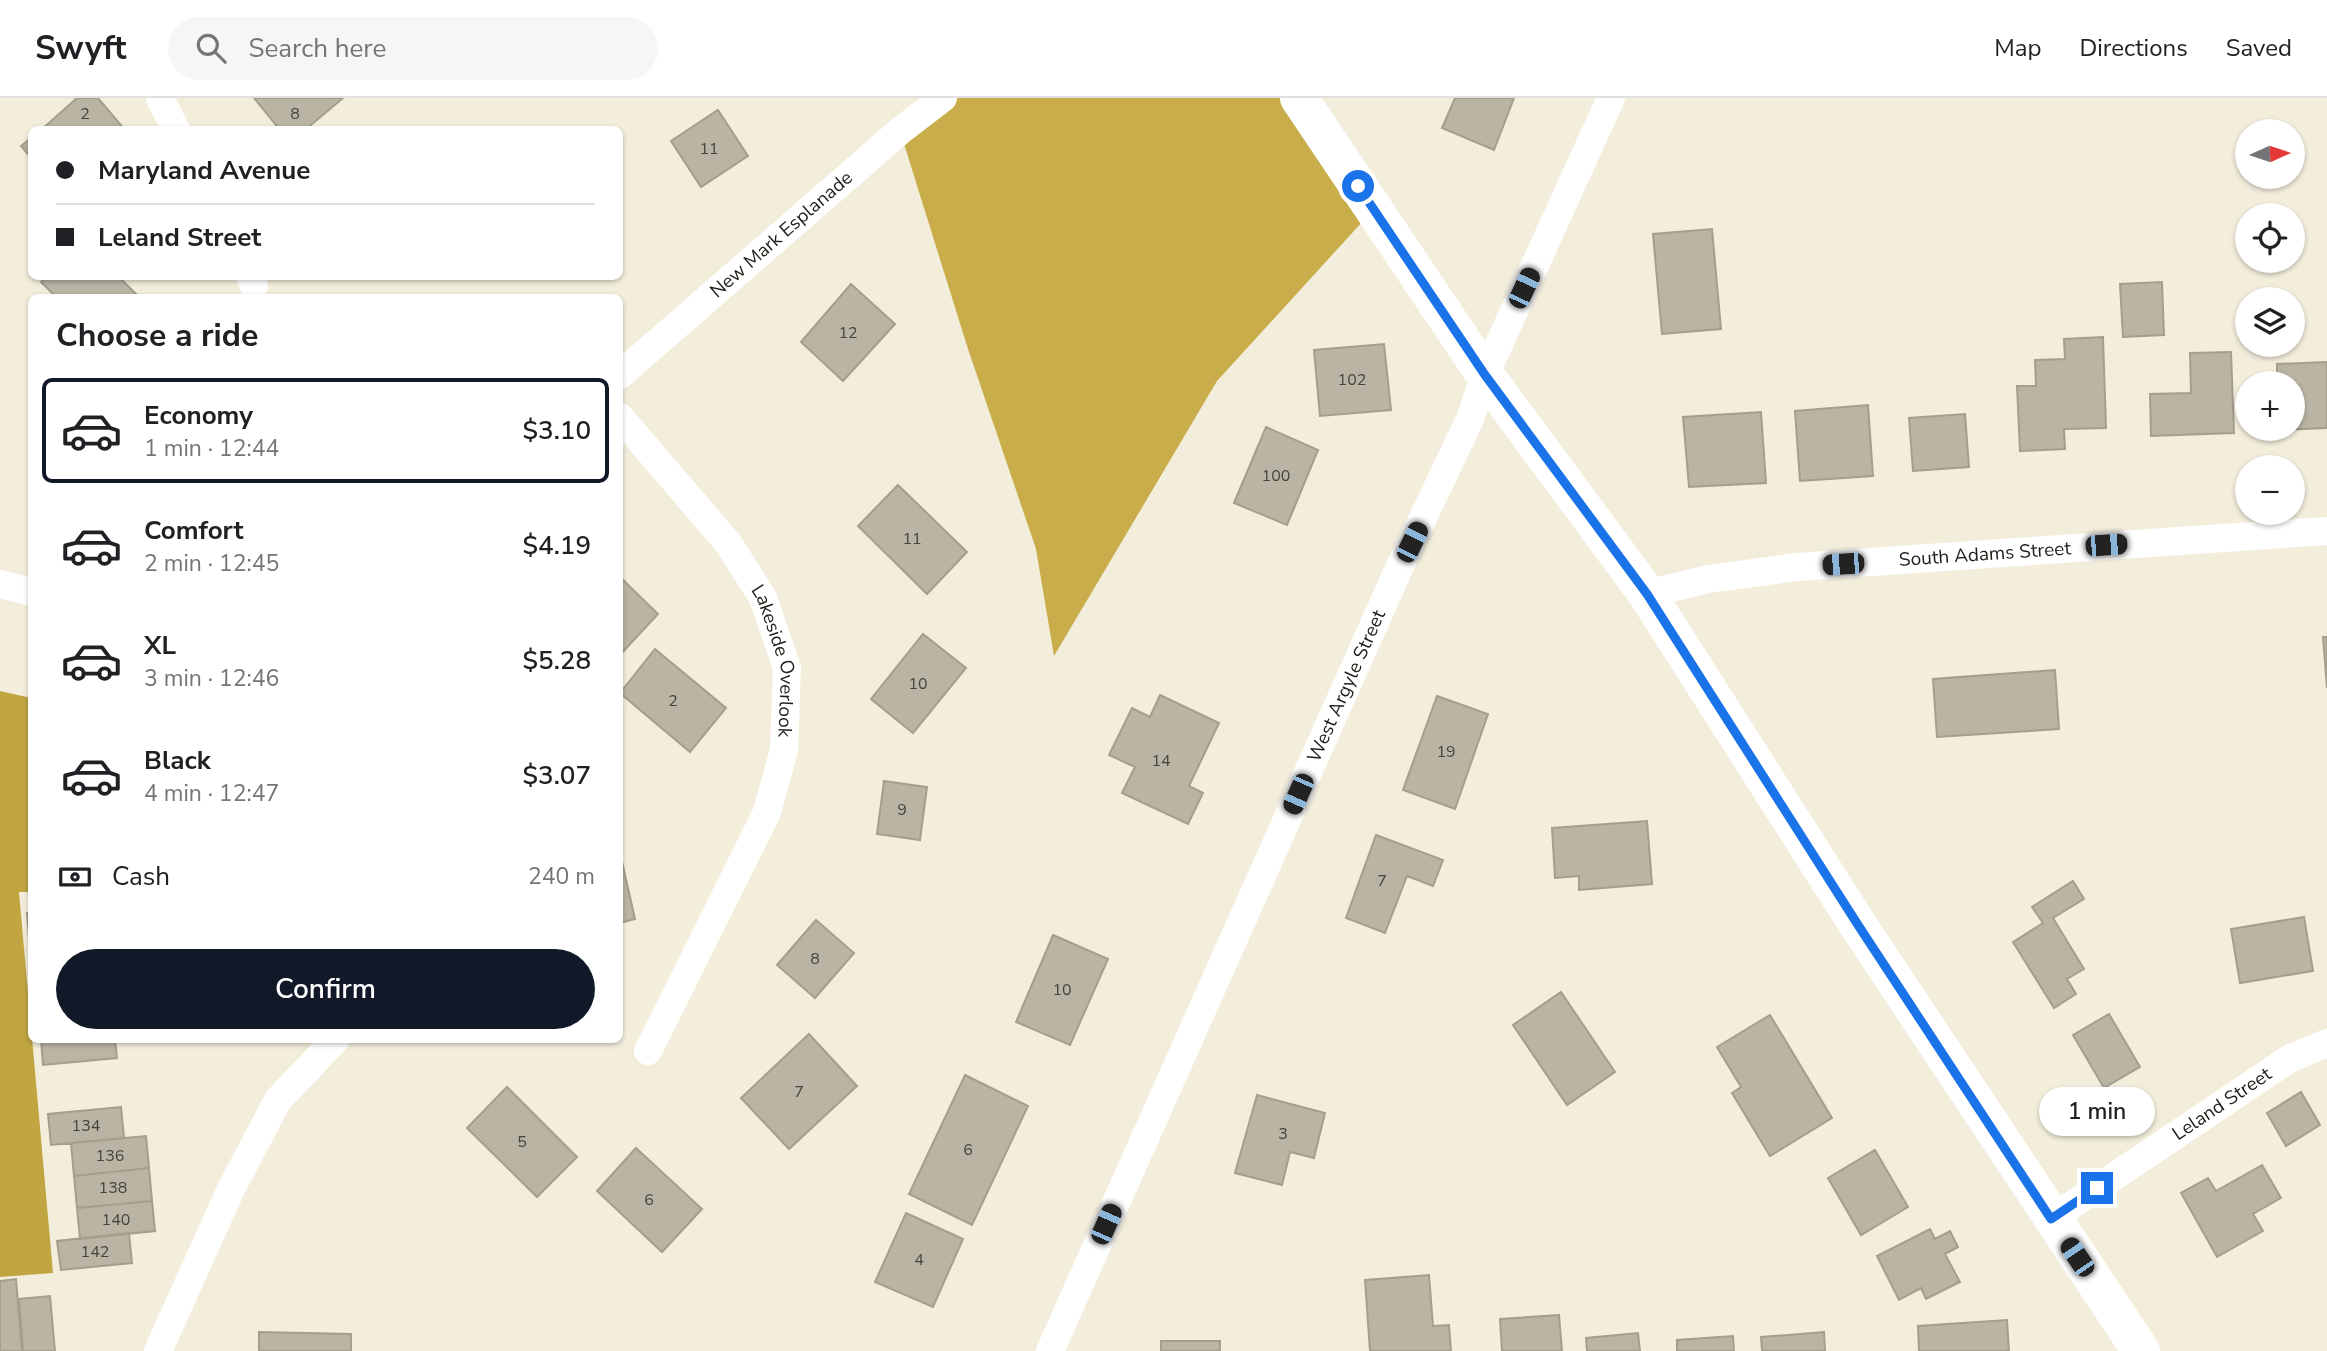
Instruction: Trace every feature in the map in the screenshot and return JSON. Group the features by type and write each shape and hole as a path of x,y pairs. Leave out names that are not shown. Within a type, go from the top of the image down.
{"main road":[{"path":"1299,98 1485,375 1647,594 1865,936 2141,1351"}],"street":[{"path":"160,98 174,126"},
{"name":"New Mark Esplanade","path":"623,372 900,131 943,98"},
{"name":"West Argyle Street","path":"1050,1351 1400,566 1470,419 1485,375 1611,98"},
{"name":"Lakeside Overlook","path":"623,420 728,543 763,598 787,668 784,750 767,812 648,1051"},
{"name":"South Adams Street","path":"1647,594 1708,579 1797,567 2327,531"},
{"path":"0,584 28,591"},
{"path":"158,1351 231,1189 278,1100 332,1043"},
{"name":"Leland Street","path":"2051,1219 2288,1059 2327,1043"}],"shaded area":[{"path":"943,98 1322,98 1374,209 1217,381 1054,656 1036,549 968,349 900,131"},
{"path":"0,691 28,697 28,892 19,892 28,993 28,1043 32,1043 53,1273 0,1277"}],"building":[{"path":"77,98 98,98 122,126 46,126"},
{"path":"254,98 343,98 310,126 277,126"},
{"path":"1455,98 1514,98 1494,150 1442,128"},
{"path":"718,110 748,156 701,187 671,141"},
{"path":"28,140 28,154 21,146"},
{"path":"1712,229 1721,329 1662,334 1653,234"},
{"path":"122,280 136,294 53,294 41,282"},
{"path":"2162,282 2164,335 2123,337 2120,284"},
{"path":"851,284 895,324 843,381 801,342"},
{"path":"2103,337 2106,428 2064,429 2065,449 2020,451 2017,386 2036,386 2035,360 2065,359 2064,339"},
{"path":"1384,344 1391,410 1320,416 1314,350"},
{"path":"2231,352 2234,433 2151,436 2150,394 2191,393 2190,353"},
{"path":"2327,362 2327,428 2305,429 2305,371 2277,371 2277,364"},
{"path":"1868,405 1873,476 1800,481 1795,411"},
{"path":"1761,412 1766,483 1689,487 1683,417"},
{"path":"1965,414 1969,467 1913,471 1909,418"},
{"path":"1266,427 1318,450 1287,525 1234,503"},
{"path":"898,485 967,552 927,594 858,526"},
{"path":"623,580 658,614 623,652"},
{"path":"923,634 966,668 913,733 871,699"},
{"path":"2323,637 2327,637 2327,688"},
{"path":"655,649 726,708 690,752 623,696 623,689"},
{"path":"2055,670 2059,729 1937,737 1933,679"},
{"path":"1160,695 1219,723 1189,786 1203,793 1188,824 1122,793 1135,767 1109,755 1132,708 1150,717"},
{"path":"1437,696 1488,714 1455,809 1403,790"},
{"path":"884,781 927,787 920,840 877,834"},
{"path":"1647,821 1652,884 1579,890 1579,876 1555,878 1552,828"},
{"path":"1376,835 1443,860 1433,886 1407,876 1385,933 1346,918"},
{"path":"623,866 635,919 623,922"},
{"path":"2073,881 2084,899 2053,918 2084,969 2067,979 2076,994 2054,1008 2013,942 2043,923 2032,907"},
{"path":"2304,917 2313,971 2240,983 2231,929"},
{"path":"816,920 854,953 815,998 777,965"},
{"path":"1053,935 1108,959 1070,1045 1016,1022"},
{"path":"1561,992 1615,1072 1567,1105 1513,1025"},
{"path":"2109,1014 2140,1067 2104,1088 2073,1035"},
{"path":"1770,1015 1832,1118 1770,1156 1732,1093 1741,1087 1717,1047"},
{"path":"809,1034 857,1086 789,1149 741,1098"},
{"path":"41,1043 115,1043 117,1058 43,1065"},
{"path":"965,1075 1028,1106 972,1225 909,1194"},
{"path":"507,1087 577,1157 537,1197 467,1128"},
{"path":"2301,1092 2320,1125 2286,1146 2267,1113"},
{"path":"1257,1095 1325,1113 1314,1158 1290,1152 1282,1185 1235,1173"},
{"path":"121,1107 124,1138 51,1145 48,1114"},
{"path":"146,1136 149,1168 74,1176 71,1143"},
{"path":"636,1148 702,1209 662,1252 597,1191"},
{"path":"1875,1150 1908,1207 1861,1235 1828,1178"},
{"path":"2262,1165 2281,1198 2253,1214 2263,1231 2217,1257 2181,1193 2208,1178 2216,1191"},
{"path":"149,1168 152,1201 77,1208 74,1176"},
{"path":"152,1201 155,1231 80,1239 77,1208"},
{"path":"906,1213 963,1239 933,1307 875,1282"},
{"path":"1930,1229 1935,1239 1950,1231 1958,1247 1945,1254 1960,1282 1926,1299 1921,1288 1899,1300 1877,1256"},
{"path":"129,1233 132,1263 61,1270 57,1241"},
{"path":"1429,1275 1433,1326 1449,1325 1451,1351 1370,1351 1365,1280"},
{"path":"16,1279 22,1351 0,1351 0,1281"},
{"path":"50,1296 55,1351 23,1351 19,1299"},
{"path":"1559,1315 1562,1351 1502,1351 1500,1319"},
{"path":"2007,1320 2009,1351 1919,1351 1918,1326"},
{"path":"259,1332 351,1334 351,1351 259,1351"},
{"path":"1824,1332 1825,1351 1762,1351 1761,1337"},
{"path":"1638,1333 1640,1351 1587,1351 1586,1338"},
{"path":"1733,1336 1734,1351 1677,1351 1677,1340"},
{"path":"1161,1341 1220,1341 1220,1351 1161,1351"}],"route":[{"path":"1358,186 1485,375 1647,594 1858,925 2051,1219 2097,1188"}]}
